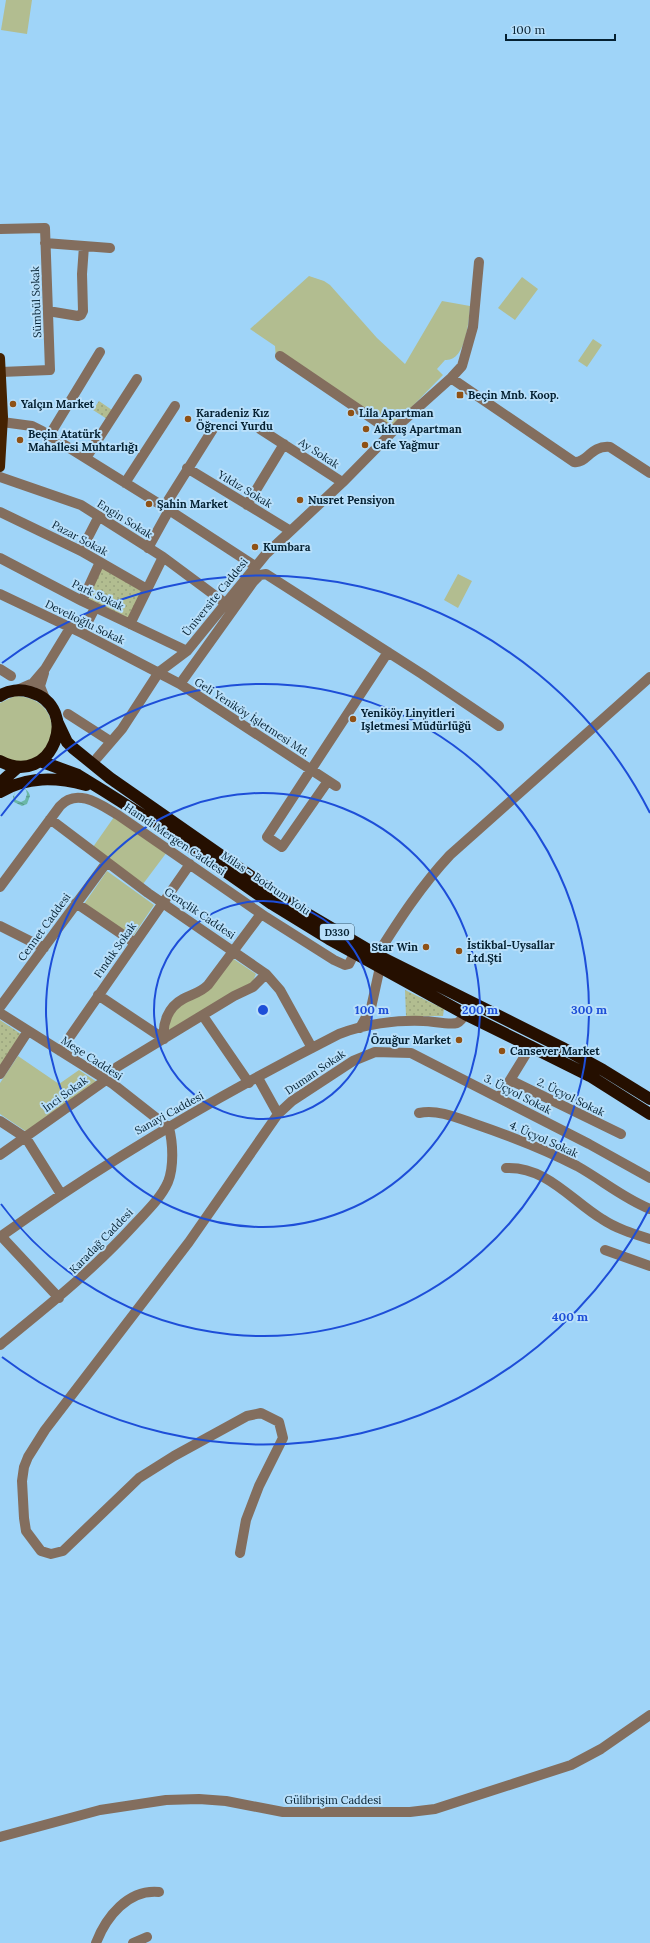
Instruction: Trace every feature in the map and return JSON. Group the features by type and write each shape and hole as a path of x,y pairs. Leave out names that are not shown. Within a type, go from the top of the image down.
{"highway":[{"path":"0,761 7,765 18,767 30,766 40,761 49,753 55,743 58,732 57,721 53,710 46,701 34,693 16,690 1,694"},
{"name":"Milas - Bodrum Yolu","path":"57,721 67,742 110,778 292,905 465,1014 590,1076 650,1114"},
{"name":"Milas - Bodrum Yolu","path":"40,761 78,775 169,832 305,925 354,954 379,961 425,981 561,1047 603,1070 650,1099"},
{"path":"0,783 18,767"},
{"path":"0,792 13,785 32,780 48,779 62,779 104,791"}],"main road":[{"path":"0,358 2,418 0,466"}],"street":[{"name":"Sümbül Sokak","path":"0,229 45,228 50,370 1,372"},
{"path":"45,243 110,248"},
{"path":"48,311 78,316 81,315 83,304 82,274 84,246"},
{"name":"Üniversite Caddesi","path":"97,758 110,741 122,729 159,672 187,651 254,566 289,530 342,482 462,366 473,330 479,262"},
{"path":"49,436 100,352"},
{"path":"280,356 392,432"},
{"path":"451,378 574,462 581,461 596,449 610,447 650,473"},
{"path":"86,458 136,379"},
{"path":"125,483 175,406"},
{"path":"2,418 32,426 167,509 254,566"},
{"name":"Ay Sokak","path":"260,428 342,482"},
{"path":"148,548 188,468 212,429"},
{"name":"Ay Sokak","path":"247,505 284,444"},
{"name":"Yıldız Sokak","path":"188,468 289,530"},
{"name":"Engin Sokak","path":"0,477 81,505 163,557 225,603"},
{"name":"Pazar Sokak","path":"0,512 81,551 147,588"},
{"path":"81,551 99,516"},
{"path":"130,624 163,557"},
{"name":"Park Sokak","path":"0,558 95,608 187,651"},
{"path":"82,601 100,562"},
{"name":"Geli Yeniköy İşletmesi Md.","path":"180,684 253,582 263,574 269,575 499,726"},
{"name":"Develioğlu Sokak","path":"0,594 159,672"},
{"path":"82,633 95,608"},
{"path":"16,690 34,683 45,669 70,628"},
{"name":"Geli Yeniköy İşletmesi Md.","path":"159,672 180,684 310,770 332,783 282,847 267,837 310,770 388,652"},
{"path":"0,669 11,676"},
{"path":"45,669 40,686 46,701"},
{"path":"360,1028 371,1008 379,961 408,906 436,870 450,855 649,680"},
{"path":"68,714 110,741"},
{"name":"Hamdi Mergen Caddesi","path":"0,887 50,819 68,798 84,798 118,815 261,914 340,963 349,964 354,954"},
{"name":"Gençlik Caddesi","path":"50,819 163,903 266,974 280,990 312,1048"},
{"name":"Cennet Caddesi","path":"0,1007 106,862"},
{"name":"Fındık Sokak","path":"60,1051 190,864"},
{"path":"76,903 135,943"},
{"path":"164,1039 163,1025 175,1005 182,999 198,993 205,988 261,914"},
{"path":"0,926 44,948"},
{"name":"İnci Sokak","path":"0,1155 106,1080 117,1067 234,996 247,992 266,974"},
{"path":"98,995 164,1039"},
{"name":"Meşe Caddesi","path":"0,1013 106,1080 169,1128"},
{"name":"Sanayi Caddesi","path":"0,1236 116,1158 339,1034 360,1028 412,1021 455,1023 461,1021 465,1014"},
{"path":"203,1016 254,1080 278,1114"},
{"path":"0,1074 28,1031"},
{"path":"499,1098 531,1046"},
{"name":"3. Üçyol Sokak","path":"369,1054 380,1052 411,1053 589,1144 650,1178"},
{"name":"Duman Sokak","path":"240,1553 246,1520 259,1486 283,1438 279,1422 261,1413 247,1416 139,1478 63,1551 51,1554 42,1551 26,1531 22,1481 24,1467 28,1456 46,1430 189,1242 278,1114 302,1093 345,1065 369,1054"},
{"name":"2. Üçyol Sokak","path":"510,1080 621,1134"},
{"name":"4. Üçyol Sokak","path":"420,1113 432,1112 455,1117 541,1148 591,1174 628,1199 650,1209"},
{"path":"0,1121 26,1138 61,1194"},
{"name":"Karadağ Caddesi","path":"0,1345 59,1298 105,1256 165,1189 171,1172 169,1128"},
{"path":"506,1168 527,1171 554,1184 567,1191 602,1220 650,1240"},
{"path":"0,1236 59,1298"},
{"path":"605,1250 650,1266"},
{"name":"Gülibrişim Caddesi","path":"0,1837 100,1810 166,1800 199,1799 226,1801 283,1812 410,1812 435,1809 572,1765 600,1749 650,1715"},
{"path":"96,1943 107,1921 120,1906 146,1892 159,1892"}],"shaded area":[{"path":"6,0 32,0 27,34 1,30"},
{"path":"309,276 324,281 330,285 377,338 405,364 442,301 470,306 469,321 465,339 458,354 452,359 445,360 437,369 443,375 392,427 276,359 275,346 250,329"},
{"path":"522,277 538,289 515,320 498,308"},
{"path":"593,339 602,345 587,367 578,361"},
{"path":"99,401 112,410 107,419 93,410"},
{"path":"100,562 147,589 130,624 82,601"},
{"path":"458,574 472,581 458,608 444,600"},
{"path":"15,696 32,699 44,707 50,718 52,730 49,742 43,753 32,760 18,763 0,756 0,703"},
{"path":"114,817 167,852 143,884 93,847"},
{"path":"107,871 154,905 133,936 84,904"},
{"path":"232,958 256,974 252,983 170,1030 166,1025 178,1007"},
{"path":"405,990 444,1009 443,1016 406,1016"},
{"path":"0,1020 21,1034 0,1067"},
{"path":"18,1056 59,1084 79,1070 97,1082 27,1132 0,1114 0,1083"}],"water":[{"path":"22,788 25,789 28,791 30,796 27,804 22,806 14,802 13,797 15,792 14,796 16,800 21,802 25,800 27,794 26,790"}],"place":[{"name":"Beçin Mnb. Koop.","path":"460,395"},
{"name":"Yalçın Market","path":"13,404"},
{"name":"Lila Apartman","path":"351,413"},
{"name":"Karadeniz Kız Öğrenci Yurdu","path":"188,419"},
{"name":"Akkuş Apartman","path":"366,429"},
{"name":"Beçin Atatürk Mahallesi Muhtarlığı","path":"20,440"},
{"name":"Cafe Yağmur","path":"365,445"},
{"name":"Nusret Pensiyon","path":"300,500"},
{"name":"Şahin Market","path":"149,504"},
{"name":"Kumbara","path":"255,547"},
{"name":"Yeniköy Linyitleri Işletmesi Müdürlüğü","path":"353,719"},
{"name":"Star Win","path":"426,947"},
{"name":"İstikbal-Uysallar Ltd.Şti","path":"459,951"},
{"name":"Özuğur Market","path":"459,1040"},
{"name":"Cansever Market","path":"502,1051"}]}
